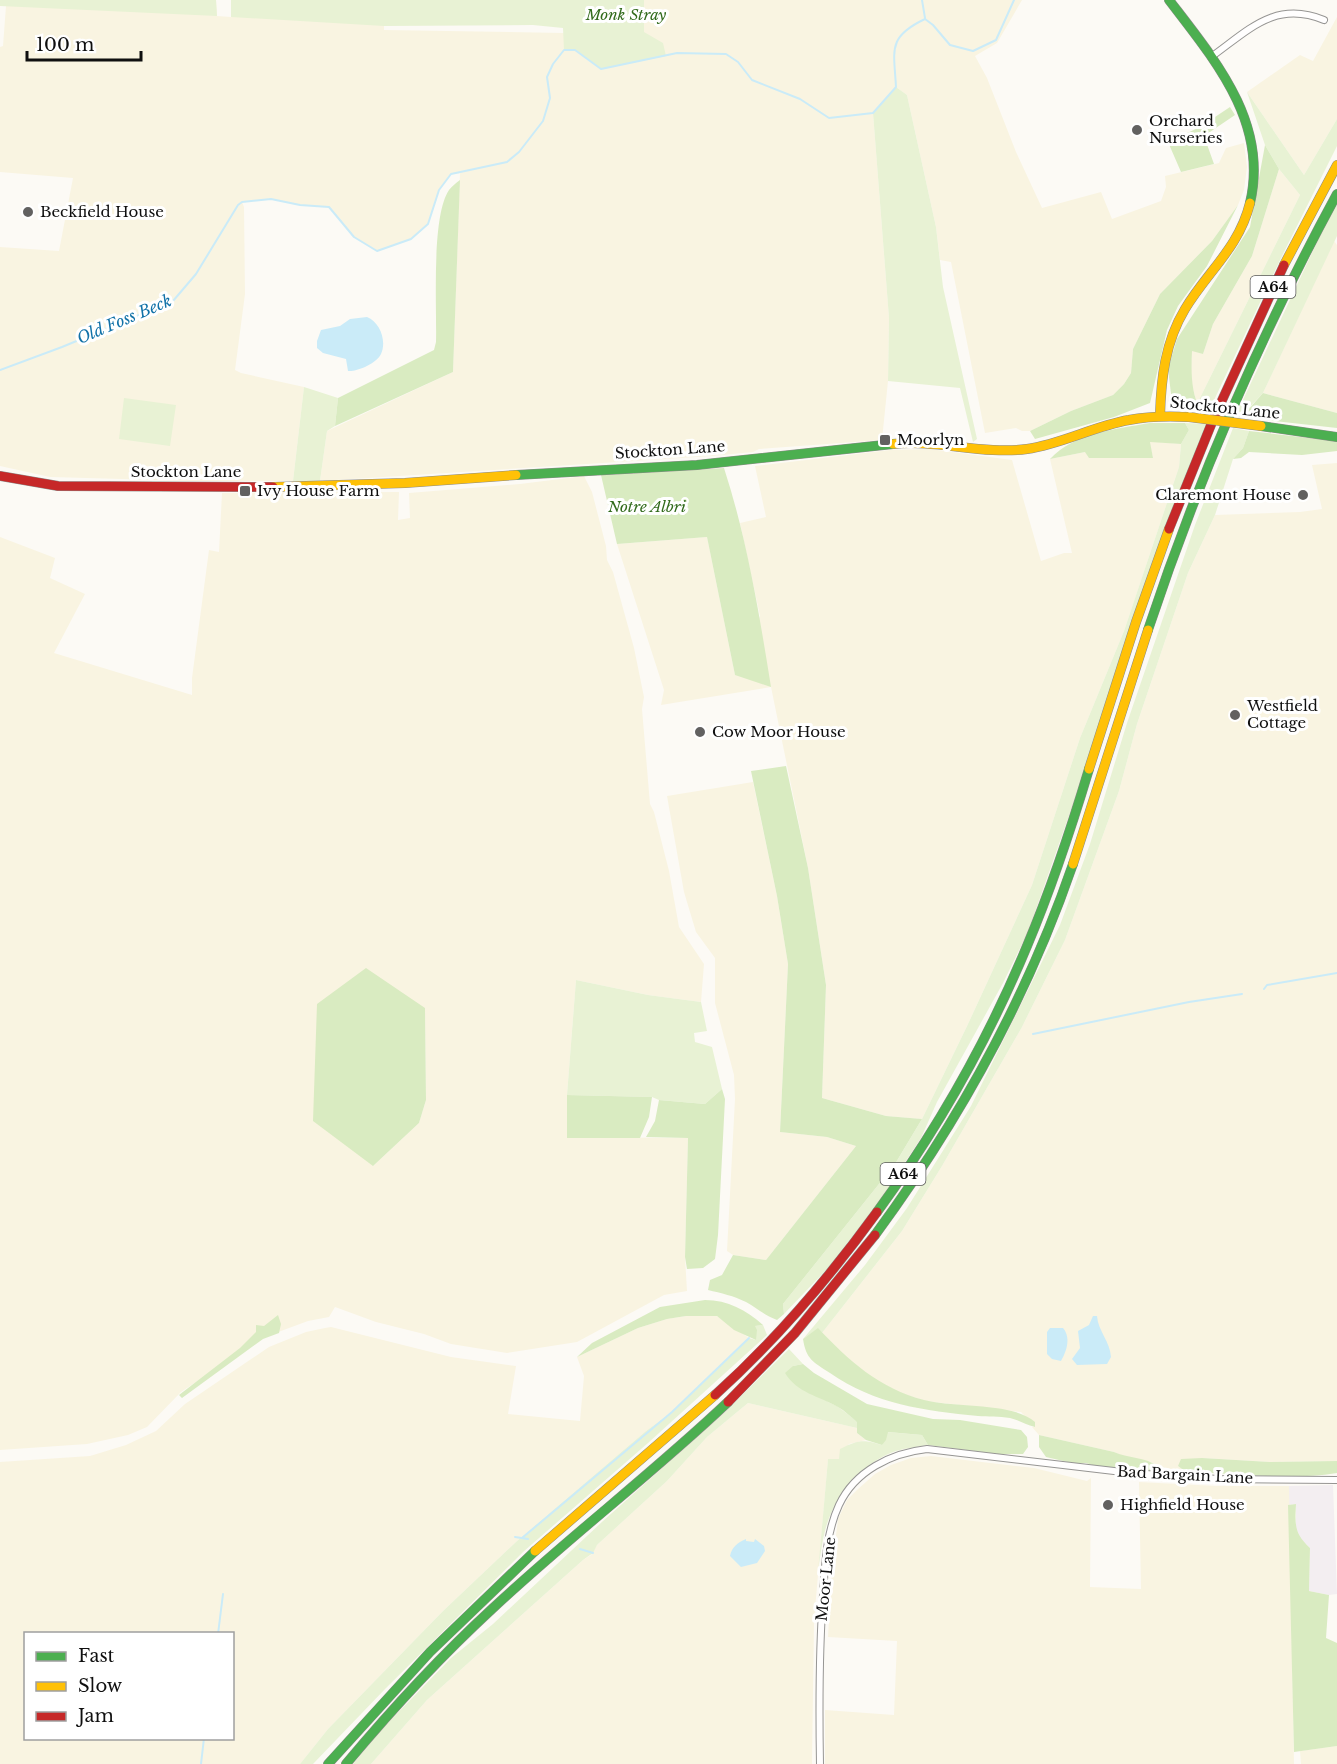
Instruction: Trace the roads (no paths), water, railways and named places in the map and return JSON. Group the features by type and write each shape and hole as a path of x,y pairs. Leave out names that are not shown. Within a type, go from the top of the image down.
{"main road":[{"path":"1160,416 1164,356 1169,340 1185,308 1227,254 1239,234 1253,194 1255,162 1253,140 1233,88 1169,0"},
{"name":"A64","path":"328,1764 434,1647 493,1589 730,1381 789,1320 842,1258 894,1188 933,1130 1002,1004 1037,923 1069,835 1151,577 1202,443 1275,282 1337,165"},
{"name":"A64","path":"346,1764 442,1658 503,1599 737,1393 799,1329 854,1266 906,1195 944,1136 972,1090 1014,1009 1050,924 1081,838 1165,579 1215,446 1287,288 1337,194"},
{"name":"Stockton Lane","path":"0,476 58,486 286,487 405,483 697,465 898,443 1006,450 1026,449 1062,441 1127,420 1160,416 1189,417 1337,437"}],"street":[{"path":"1211,57 1260,23 1279,13 1301,12 1324,20"},
{"name":"Moor Lane","path":"820,1764 820,1642 824,1580 832,1523 840,1503 872,1467 889,1457 908,1451 927,1449 1034,1461"},
{"name":"Bad Bargain Lane","path":"1034,1461 1131,1473 1218,1479 1337,1480"}],"water":[{"path":"367,317 376,323 383,338 381,354 371,364 348,371 346,359 323,353 317,348 321,330 340,326 350,319"},
{"path":"1093,1316 1097,1316 1111,1357 1107,1364 1077,1365 1072,1359 1080,1348 1078,1331 1089,1325"},
{"path":"1050,1328 1063,1328 1067,1336 1066,1349 1061,1361 1052,1359 1047,1354 1047,1332"},
{"path":"746,1539 746,1541 754,1542 755,1539 764,1546 765,1551 757,1563 741,1567 730,1556 735,1546"}],"waterway":[{"path":"922,0 925,18"},
{"name":"Old Foss Beck","path":"0,370 173,301 196,274 242,202 271,199 300,205 329,207 354,237 377,251 411,239 428,224 439,190 451,174 507,162 519,152 543,121 550,98 547,77 553,64 564,50 575,50 601,69 677,53 726,54 738,62 752,80 800,99 829,118 873,113 896,87 894,63 896,46 904,32 913,26 925,19 950,45 973,51 996,40 1014,0"},
{"path":"1264,989 1267,985 1337,973"},
{"path":"1033,1034 1189,1002 1242,994"},
{"path":"522,1538 672,1412 749,1338"},
{"path":"515,1537 528,1539"},
{"path":"580,1549 593,1553"},
{"path":"218,1632 223,1594"},
{"path":"201,1764 204,1740"}],"place":[{"name":"Orchard Nurseries","path":"1137,130"},
{"name":"Beckfield House","path":"28,212"},
{"name":"Moorlyn","path":"885,440"},
{"name":"Ivy House Farm","path":"245,491"},
{"name":"Claremont House","path":"1303,495"},
{"name":"Westfield Cottage","path":"1235,715"},
{"name":"Cow Moor House","path":"700,732"},
{"name":"Highfield House","path":"1108,1505"}],"park label":[{"name":"Monk Stray","path":"626,15"},
{"name":"Notre Albri","path":"647,507"}]}
